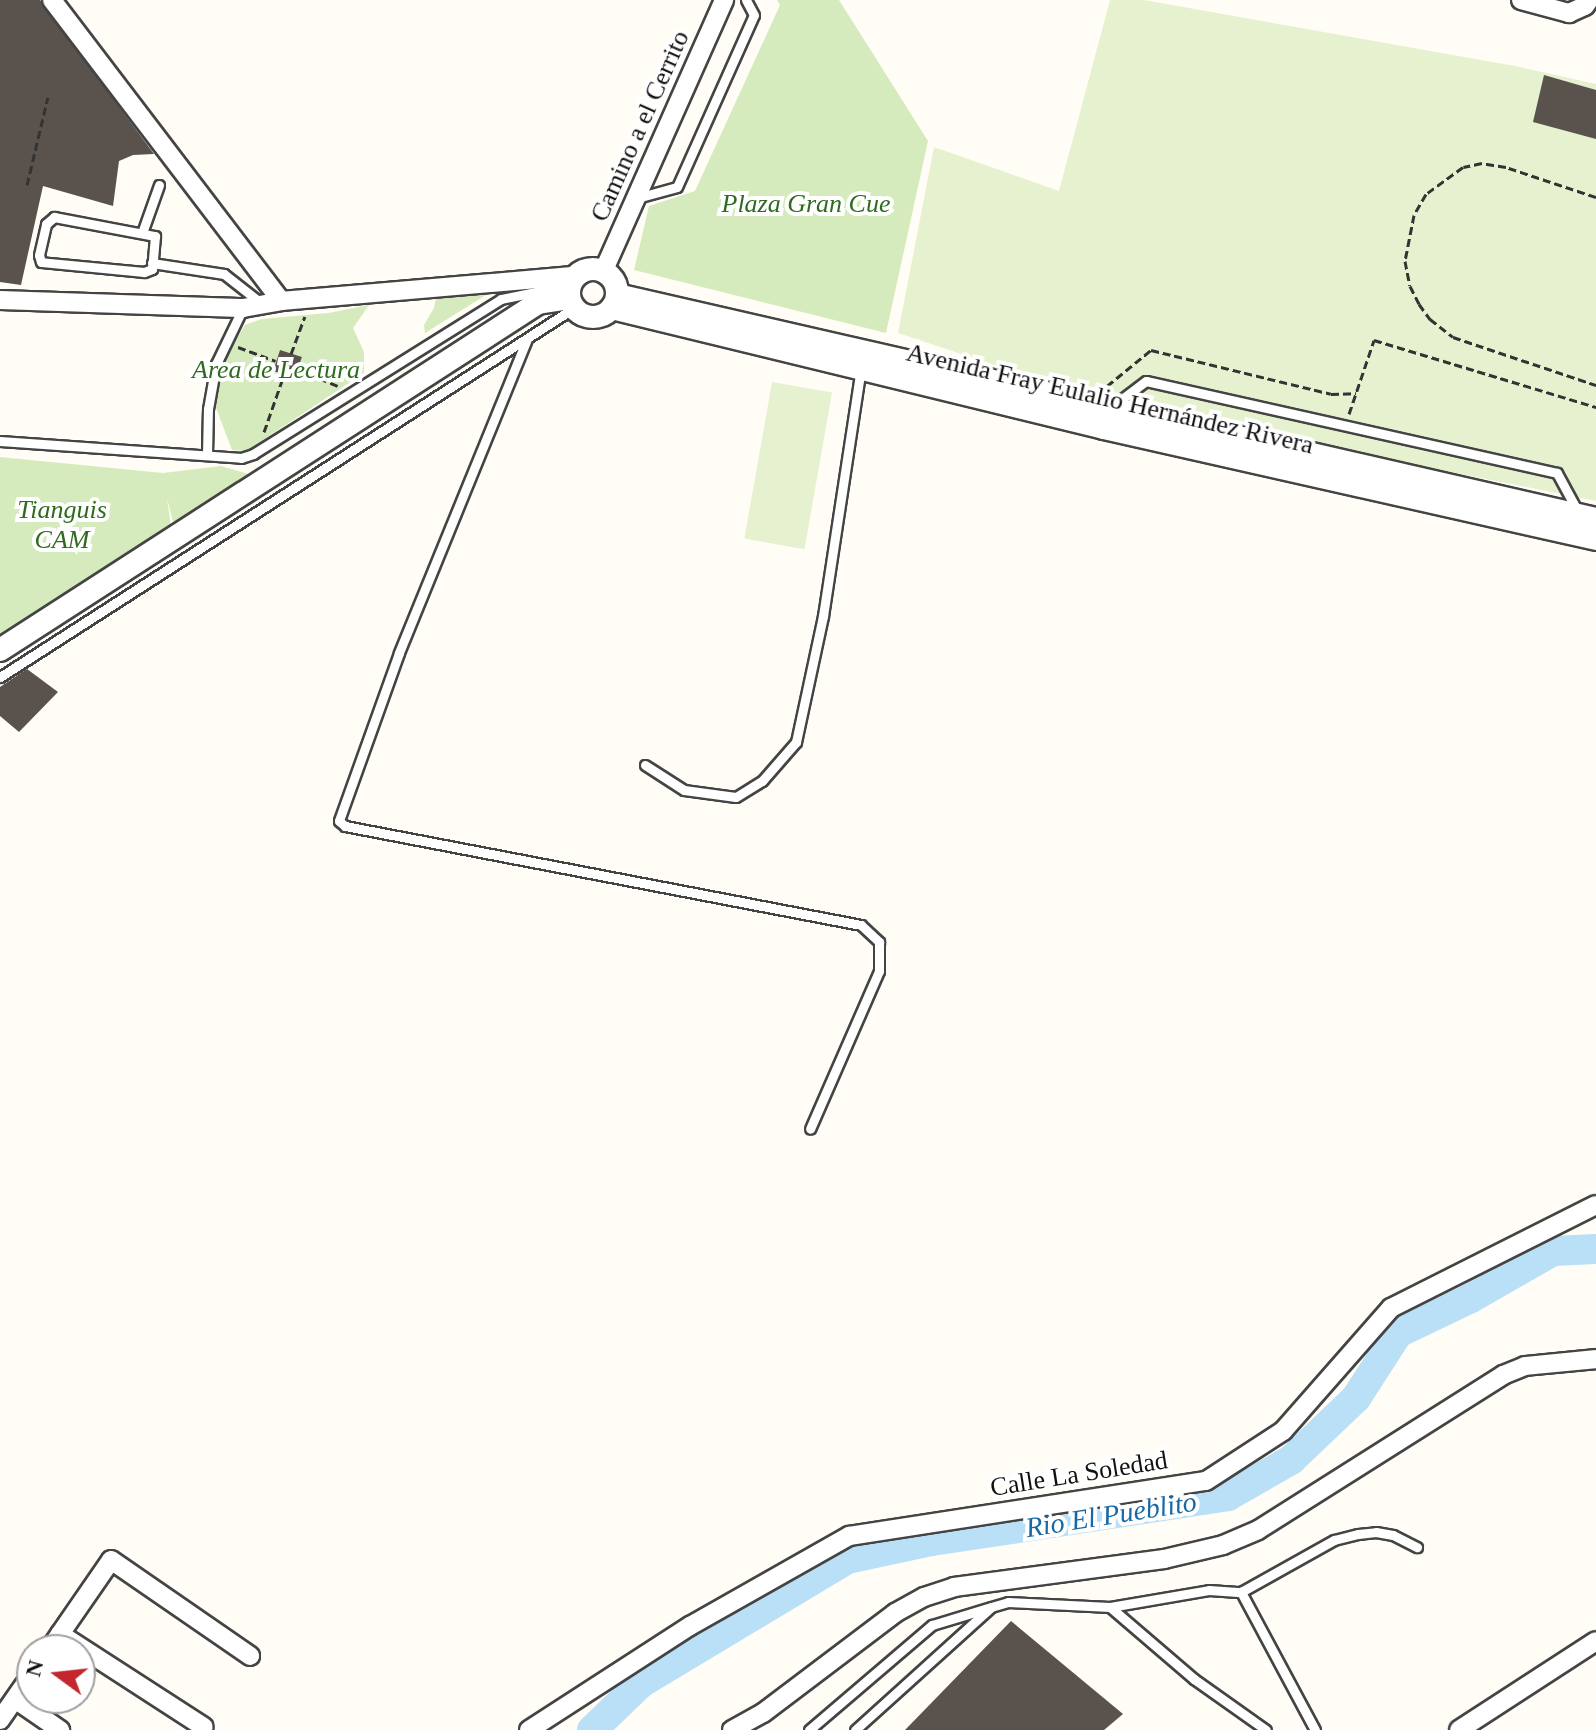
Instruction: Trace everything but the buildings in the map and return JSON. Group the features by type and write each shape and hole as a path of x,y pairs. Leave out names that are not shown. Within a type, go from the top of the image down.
{"street":[{"path":"52,0 281,301"},
{"name":"Camino a el Cerrito","path":"603,272 724,0"},
{"path":"1521,0 1569,13 1585,6 1589,0"},
{"path":"0,300 252,306 281,301 568,293 594,318 614,302 611,277 594,269 568,293 538,303 0,650"},
{"name":"Avenida Fray Eulalio Hernández Rivera","path":"614,302 861,369 1107,418 1587,527"},
{"name":"Avenida Fray Eulalio Hernández Rivera","path":"614,302 1087,402 1107,418"},
{"name":"Calle La Soledad","path":"529,1730 690,1626 849,1536 1206,1481 1283,1431 1391,1308 1596,1205"},
{"path":"732,1730 763,1713 895,1613 924,1597 954,1587 1150,1561 1223,1545 1258,1530 1503,1375 1525,1366 1596,1359"},
{"path":"60,1634 111,1560 250,1656"},
{"path":"1459,1730 1596,1641"},
{"path":"96,1657 204,1727"},
{"path":"0,1720 15,1699 60,1730"}],"lane":[{"path":"637,198 677,187 754,15 746,0"},
{"path":"142,233 159,185"},
{"path":"49,218 156,237 152,263 150,271 144,272 40,260 49,218"},
{"path":"152,263 224,274 252,306 216,364 208,409 207,455"},
{"path":"0,677 527,339 568,293"},
{"path":"0,441 241,458 253,454 501,299 568,293"},
{"path":"527,339 399,653 339,821 345,826 861,925 879,942 879,971 810,1129"},
{"path":"645,765 684,790 736,797 762,781 796,742 823,616 861,369"},
{"path":"1107,418 1146,381 1557,473 1587,527"},
{"path":"809,1730 932,1625 991,1607 1008,1602 1110,1607 1209,1590 1241,1592 1334,1540 1358,1534 1385,1533 1417,1547"},
{"path":"1241,1592 1315,1730"},
{"path":"855,1730 991,1607"},
{"path":"1110,1607 1194,1679 1266,1730"}],"path":[{"path":"27,185 48,97"},
{"path":"1596,197 1506,167 1482,163 1463,167 1426,194 1414,215 1405,261 1410,286 1419,304 1430,319 1453,337 1596,385"},
{"path":"291,354 305,315"},
{"path":"1345,426 1374,340 1596,407"},
{"path":"232,345 276,361"},
{"path":"1087,402 1151,350 1331,394 1356,393"},
{"path":"297,369 342,388"},
{"path":"261,442 284,375"}],"green space":[{"name":"Plaza Gran Cue","path":"777,0 839,0 928,141 886,333 634,270 649,206 695,191 780,5"},
{"path":"1110,0 1144,0 1515,66 1596,84 1596,501 1109,403 898,333 934,147 1059,191"},
{"path":"486,295 425,333 424,325 434,308 436,296"},
{"name":"Area de Lectura","path":"369,305 353,328 364,352 364,373 246,451 232,450 213,400 218,371 245,325 262,319 328,313"},
{"path":"772,382 832,393 804,549 744,539"},
{"name":"Tianguis CAM","path":"0,457 163,473 221,466 252,475 173,522 167,498 171,526 5,634 0,634"}],"waterway":[{"name":"Rio El Pueblito","path":"592,1730 641,1683 847,1559 932,1541 1228,1496 1291,1460 1356,1398 1398,1333 1471,1298 1553,1251 1596,1249"}]}
